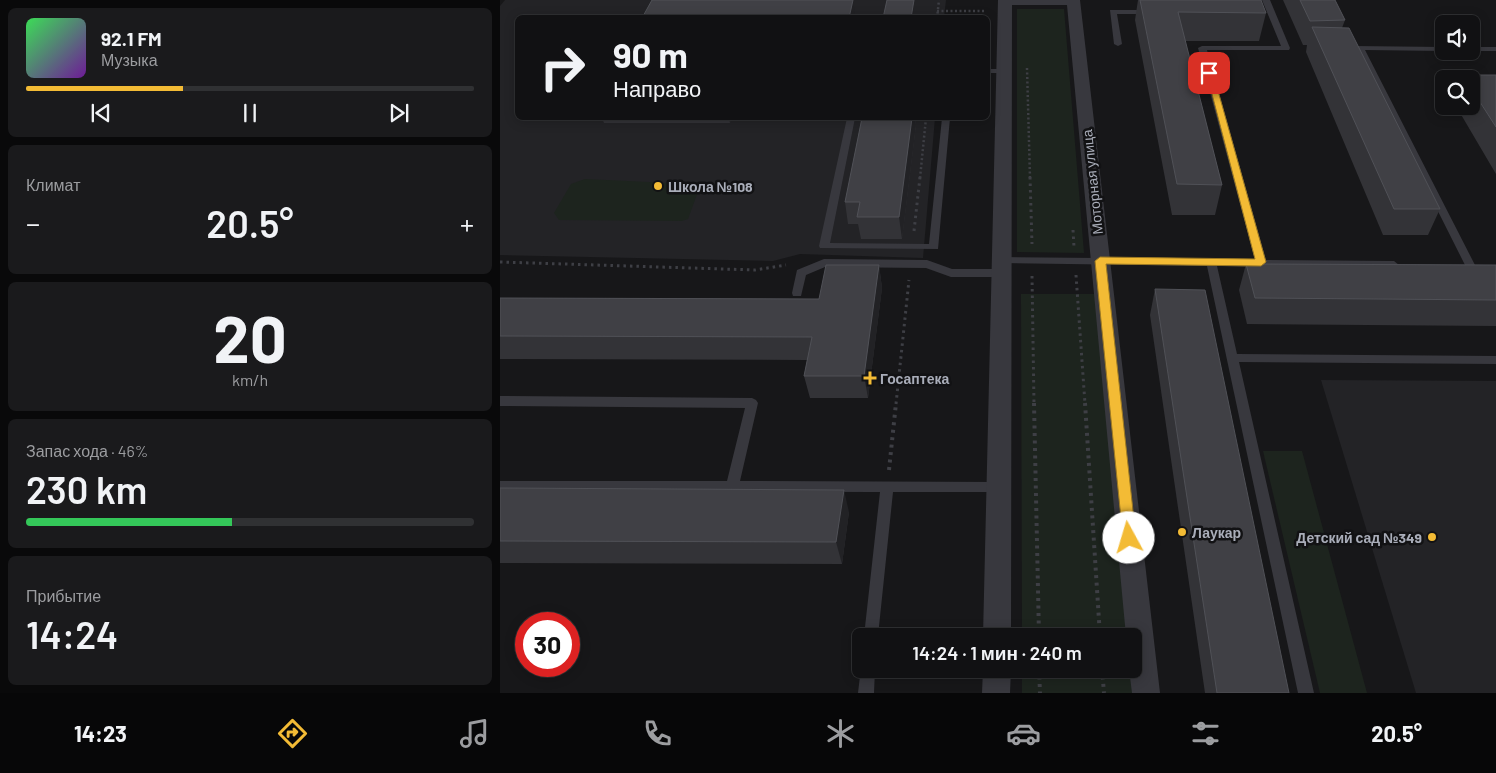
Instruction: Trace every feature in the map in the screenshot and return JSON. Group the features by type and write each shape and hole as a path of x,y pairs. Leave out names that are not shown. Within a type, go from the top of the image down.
{"street":[{"path":"997,628 1003,267 996,71 1005,0 1073,0"},
{"name":"Моторная улица","path":"1073,0 1146,693"},
{"path":"996,693 997,678"}],"lane":[{"path":"1261,262 1202,48 1286,48 1266,12 1266,0"},
{"path":"1118,44 1113,12 1162,12"},
{"path":"1342,48 1435,49"},
{"path":"1360,48 1471,267"},
{"path":"1480,49 1496,50"},
{"path":"852,120 824,246 934,247 946,120"},
{"path":"796,293 801,273 824,264 927,264 951,273 1003,267 1032,261 1211,261 1404,265"},
{"path":"1211,261 1306,693"},
{"path":"1233,358 1496,360"},
{"path":"500,401 752,403 732,486"},
{"path":"500,486 999,487"},
{"path":"873,628 887,487"},
{"path":"866,693 867,678"}],"path":[{"path":"937,15 939,0"},
{"path":"937,10 985,11"},
{"path":"1027,61 1039,628"},
{"path":"912,247 926,120"},
{"path":"1072,223 1099,628"},
{"path":"500,262 755,270 785,265 818,266"},
{"path":"887,487 911,264"},
{"path":"1039,678 1040,693"},
{"path":"1103,678 1104,693"}],"shaded area":[{"name":"Школа №108","path":"505,0 946,0 944,15 515,15 515,120 935,120 923,258 800,254 773,261 500,255 500,6"},
{"path":"1017,9 1064,9 1084,253 1017,252"},
{"path":"585,179 691,184 698,185 699,189 688,219 682,221 559,220 554,213 571,184"},
{"path":"1021,294 1099,294 1129,628 1022,628"},
{"name":"Детский сад №349","path":"1321,380 1496,381 1496,693 1416,693"},
{"path":"1263,451 1302,451 1367,693 1320,693"},
{"path":"1022,678 1134,678 1135,693 1022,693"}],"building":[{"path":"652,0 853,0 850,15 644,15"},
{"path":"887,0 914,0 912,15 884,15"},
{"path":"1140,0 1261,0 1266,13 1178,12 1222,185 1177,184"},
{"path":"1300,0 1335,0 1345,20 1310,21"},
{"path":"1312,27 1349,28 1440,209 1394,209"},
{"path":"1480,75 1496,75 1496,127 1480,102"},
{"path":"862,120 912,120 899,217 857,217 860,202 845,202"},
{"path":"1246,264 1496,265 1496,300 1255,298"},
{"path":"826,265 879,265 864,376 804,376 812,337 500,336 500,298 819,299"},
{"path":"1155,289 1205,290 1289,693 1217,693"},
{"path":"500,488 844,490 836,542 500,541"}],"place":[{"name":"Школа №108","path":"658,186"},
{"name":"Госаптека","path":"870,378"},
{"name":"Лаукар","path":"1182,532"},
{"name":"Детский сад №349","path":"1432,537"}],"route":[{"path":"1129,538 1100,261 1261,262 1209,73"}]}
